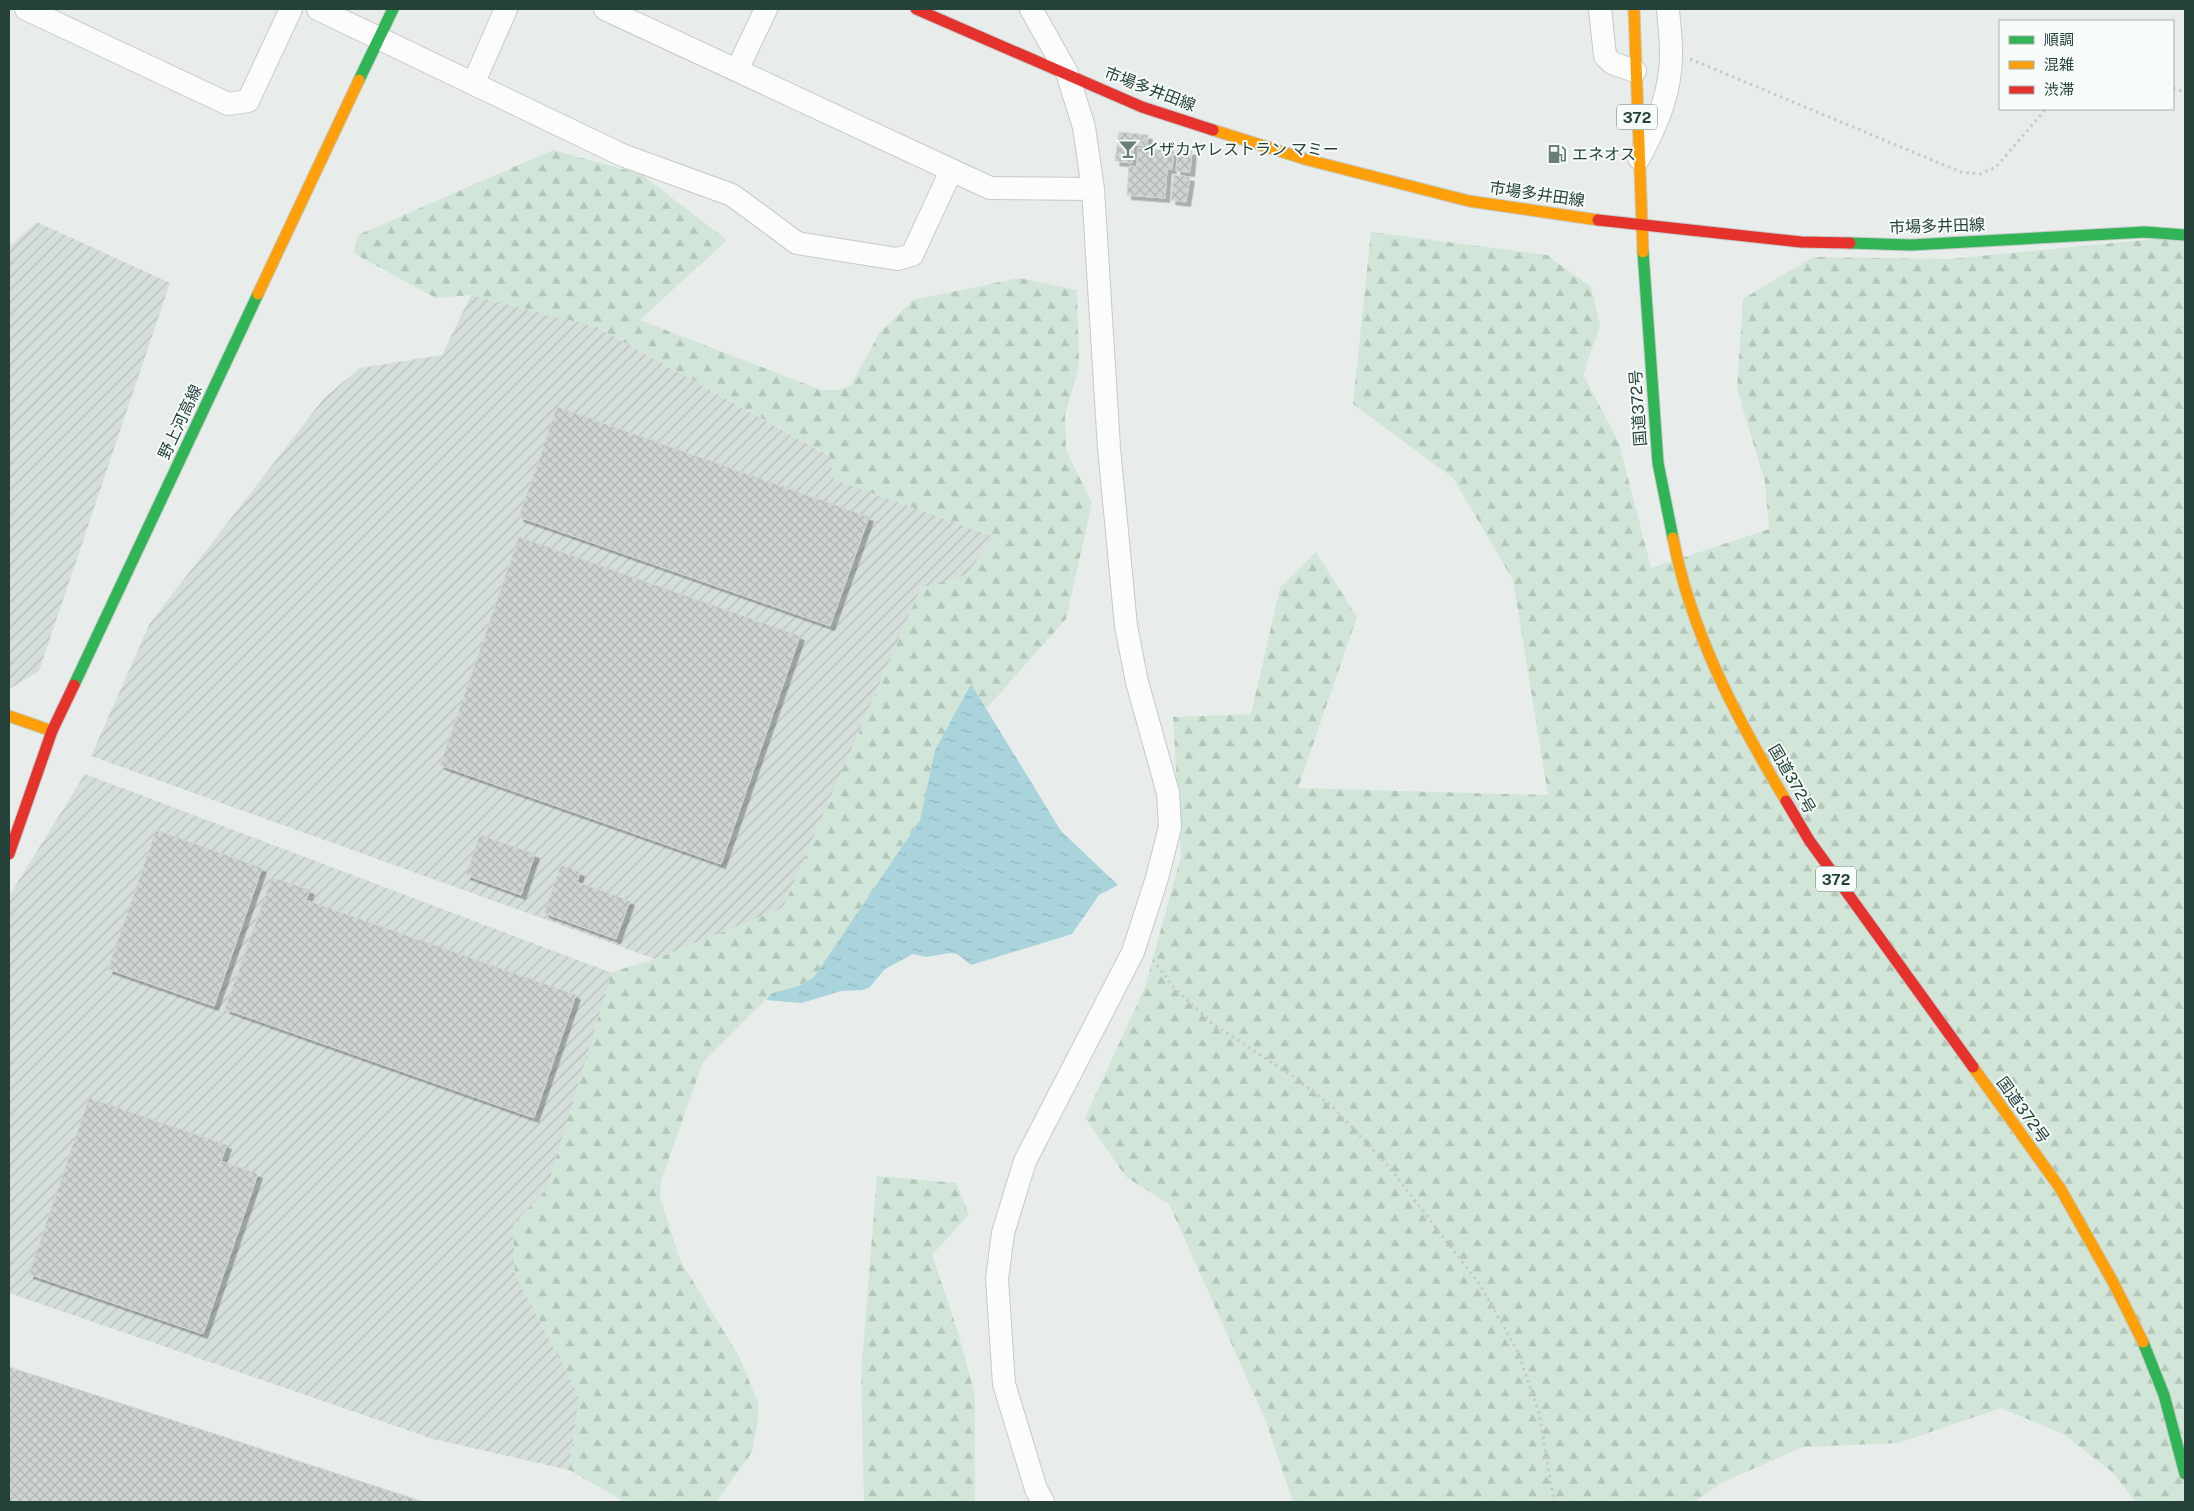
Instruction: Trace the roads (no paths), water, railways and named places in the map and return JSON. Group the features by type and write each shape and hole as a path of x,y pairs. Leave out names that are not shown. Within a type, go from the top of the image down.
{"main road":[{"name":"野上河高線","path":"9,854 52,732 392,9"},
{"name":"市場多井田線","path":"916,9 1142,107 1317,162 1469,201 1641,226 1801,242 1912,245 2145,232 2185,236"},
{"name":"国道372号","path":"1634,9 1641,226 1658,463 1674,546 1694,615 1718,678 1766,768 1808,840 2060,1188 2142,1338 2164,1395 2185,1474"},
{"path":"9,716 52,732"}],"street":[{"path":"26,9 228,104 248,101 291,9"},
{"path":"318,9 474,82 622,155 732,195 797,243 897,259 912,255 951,171"},
{"path":"474,82 506,9"},
{"path":"606,9 990,188 1093,188"},
{"path":"737,70 766,9"},
{"path":"1030,9 1067,73 1084,127 1093,188 1109,448 1126,626 1136,682 1168,793 1170,827 1157,878 1137,941 1025,1161 1002,1233 997,1279 1004,1384 1036,1489 1043,1502"},
{"path":"1600,9 1605,56 1612,63 1635,71"},
{"path":"1639,158 1660,117 1670,75 1671,52 1668,9"}],"water":[{"path":"971,684 1061,831 1118,885 1099,895 1072,934 971,965 957,954 949,953 927,957 913,954 885,969 870,987 863,990 841,991 802,1003 766,1000 772,993 799,986 814,977 920,820 935,750"}],"place":[{"name":"イザカヤレストラン マミー","path":"1128,149"},
{"name":"エネオス","path":"1557,154"}]}
